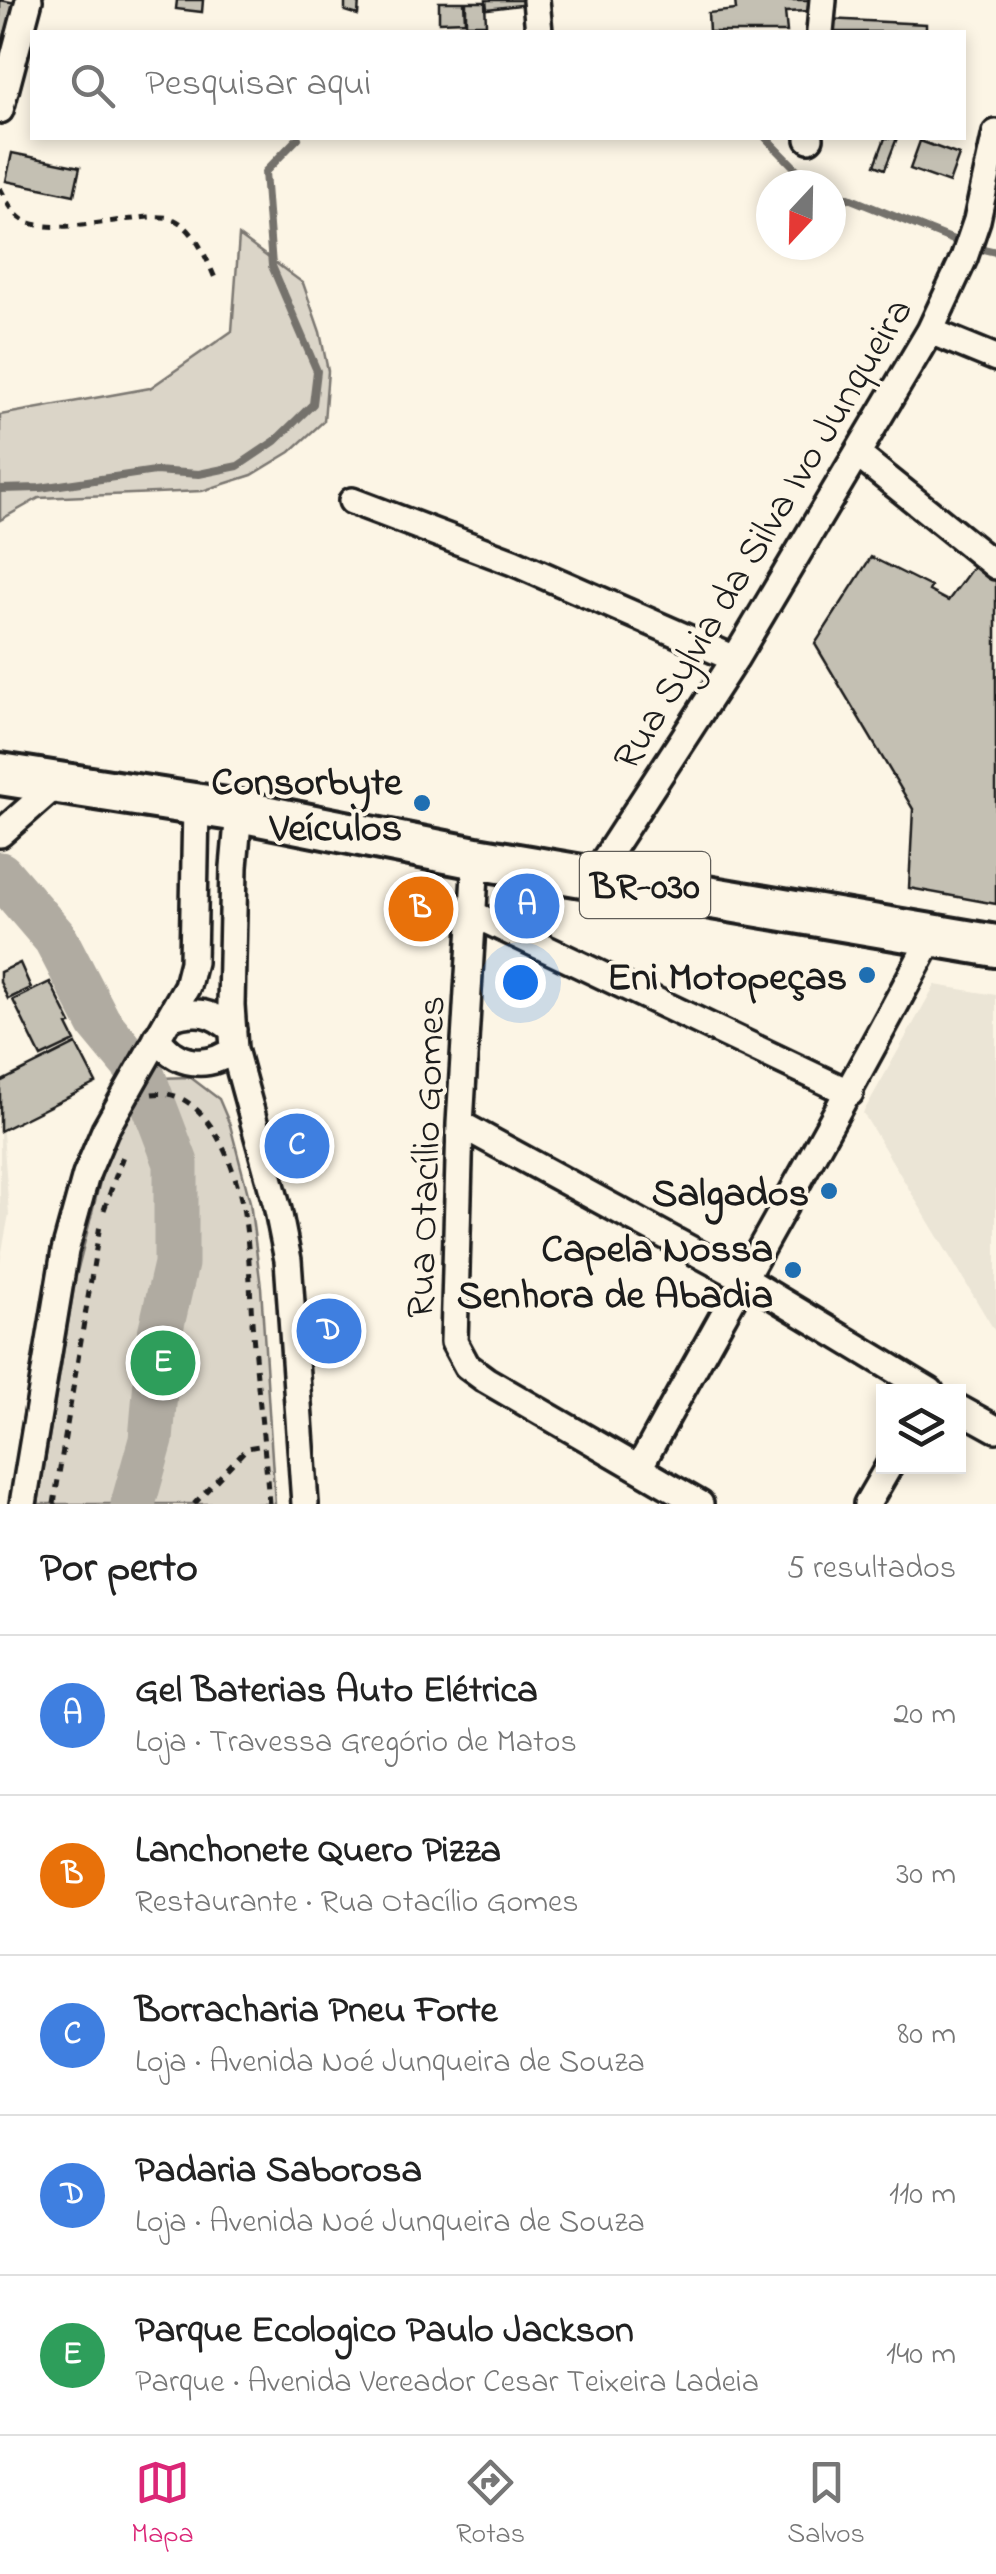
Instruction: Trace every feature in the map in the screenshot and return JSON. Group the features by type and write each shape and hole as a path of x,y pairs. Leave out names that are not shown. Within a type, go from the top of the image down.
{"main road":[{"name":"BR-030","path":"0,774 240,812 476,858 996,946"}],"street":[{"path":"0,110 29,0"},
{"path":"536,0 538,30"},
{"path":"820,30 823,0"},
{"name":"Rua Sylvia da Silva Ivo Junqueira","path":"594,876 735,659 930,330 964,258 996,133"},
{"path":"930,330 996,358"},
{"path":"858,455 996,566"},
{"path":"352,501 513,562 735,659"},
{"path":"0,834 58,783"},
{"path":"23,1504 72,1218 106,1130 187,986 193,962 196,806"},
{"path":"240,812 234,867 234,1040 288,1260 305,1504"},
{"name":"Rua Otacílio Gomes","path":"476,858 452,1325 459,1354 486,1380 639,1468 690,1502"},
{"path":"473,914 850,1093"},
{"path":"639,1468 850,1093 932,936"},
{"path":"163,1028 188,1012 212,1014 234,1040"},
{"path":"163,1028 171,1054 196,1063 214,1062 234,1040"},
{"path":"460,1124 743,1278 917,1384"},
{"path":"966,1412 996,1429"},
{"path":"866,1504 883,1474"}],"path":[{"path":"0,188 8,204 24,220 54,226 150,217 172,219 186,228 217,283"},
{"path":"154,1094 172,1094 198,1111 222,1146 242,1204 268,1504"},
{"path":"54,1504 100,1221 127,1140"},
{"path":"194,1504 247,1448 264,1445"}],"shaded area":[{"path":"239,236 303,283 328,371 324,421 290,452 252,475 202,491 39,498 0,520 0,415 150,388 232,331"},
{"path":"935,985 996,995 996,1333 863,1113"},
{"path":"190,1077 219,1099 230,1125 250,1202 261,1287 275,1504 38,1504 76,1276 108,1150 142,1087 158,1078"},
{"path":"0,1092 9,1214 0,1262"}],"building":[{"path":"0,0 16,3 2,42 0,41"},
{"path":"177,0 203,0 202,12 176,9"},
{"path":"345,0 359,0 358,15 345,11"},
{"path":"486,0 528,0 529,4 487,9"},
{"path":"735,0 811,0 810,11 785,12 787,30 709,30 708,13 736,10"},
{"path":"439,2 464,2 465,21 439,22"},
{"path":"466,2 485,2 486,24 466,24"},
{"path":"827,19 926,24 926,30 826,30"},
{"path":"884,140 896,140 885,169 875,165"},
{"path":"920,141 959,155 949,183 910,169"},
{"path":"12,153 80,167 74,195 6,181"},
{"path":"871,557 931,587 929,591 948,601 975,564 996,580 996,904 909,888 913,809 815,644"},
{"path":"20,963 31,988 8,999 0,972"},
{"path":"50,982 75,1041 41,1057 13,1000"},
{"path":"76,1044 96,1083 0,1131 0,1082"}],"waterway":[{"path":"0,489 40,488 155,471 199,474 238,466 275,441 313,404 317,371 272,266 265,172 296,140"},
{"path":"768,140 797,170"},
{"path":"846,197 966,245 996,252"},
{"path":"0,874 55,938 99,1023 143,1076 176,1163 176,1264 160,1333 151,1440 133,1504"}],"place":[{"name":"Consorbyte Veículos","path":"422,803"},
{"name":"Gel Baterias Auto Elétrica","path":"527,906"},
{"name":"Lanchonete Quero Pizza","path":"421,909"},
{"name":"Eni Motopeças","path":"867,975"},
{"name":"Borracharia Pneu Forte","path":"297,1146"},
{"name":"Salgados","path":"829,1191"},
{"name":"Capela Nossa Senhora de Abadia","path":"793,1270"},
{"name":"Padaria Saborosa","path":"329,1331"},
{"name":"Parque Ecologico Paulo Jackson","path":"163,1363"}]}
